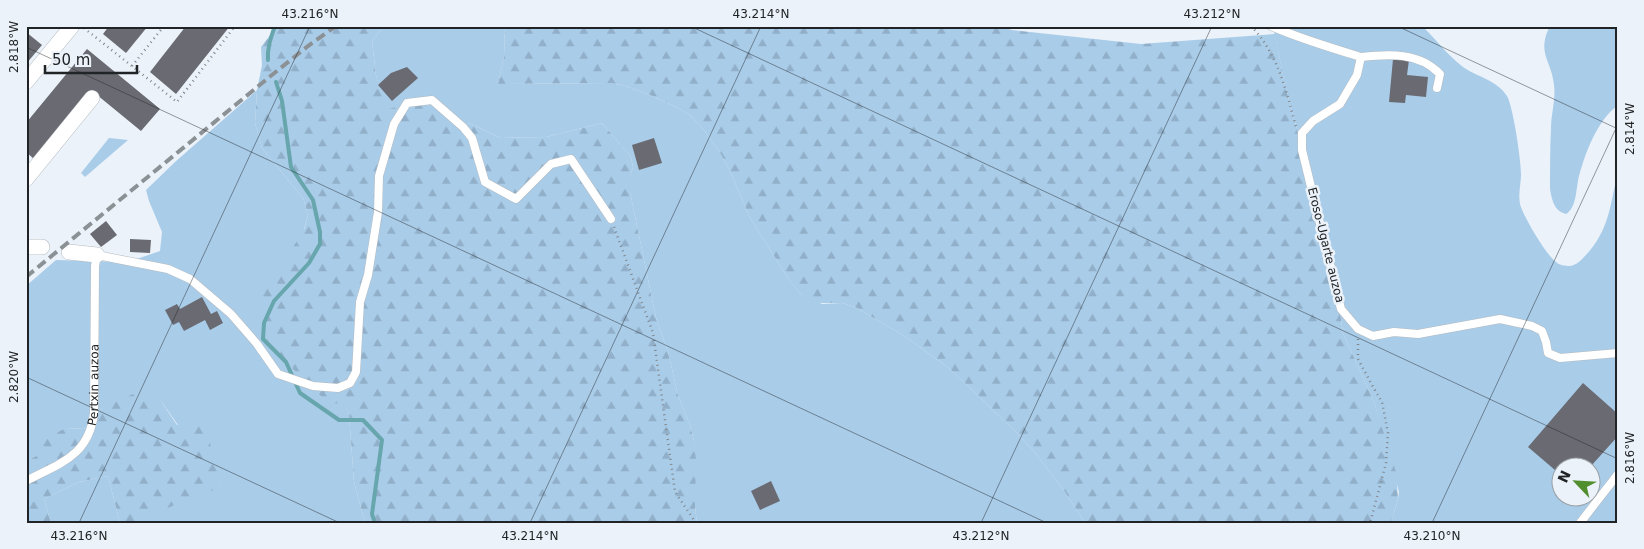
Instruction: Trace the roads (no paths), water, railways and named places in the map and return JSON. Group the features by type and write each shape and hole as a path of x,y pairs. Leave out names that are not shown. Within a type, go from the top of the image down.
{"street":[{"path":"26,82 72,26"},
{"path":"26,179 92,98"},
{"path":"26,248 42,247"},
{"path":"69,252 97,256"}],"lane":[{"path":"1271,26 1332,49 1361,57 1399,55 1418,59 1432,66 1440,74 1437,88"},
{"name":"Eroso-Ugarte auzoa","path":"1361,57 1357,75 1340,104 1313,121 1302,133 1302,150 1342,309 1358,330 1373,336 1394,332 1418,334 1500,320 1532,326 1542,331 1548,352 1560,358 1618,353"},
{"path":"97,256 168,269 190,279 230,314 257,344 278,374 313,386 338,388 350,383 356,372 360,302 368,275 376,221 379,176 394,124 407,103 432,100 463,127 472,138 485,182 516,199 551,164 571,159 611,219"},
{"name":"Pertxin auzoa","path":"26,480 71,457 84,442 92,427 94,413 95,266 97,256"},
{"path":"1580,523 1618,474"}],"waterway":[{"path":"268,60 269,47 275,26"},
{"path":"276,82 282,101 291,167 313,200 320,232 320,244 309,263 274,301 264,323 263,339 286,362 300,393 339,420 363,420 382,440 372,514 375,523"}],"railway":[{"path":"26,277 267,79 336,26"}]}
